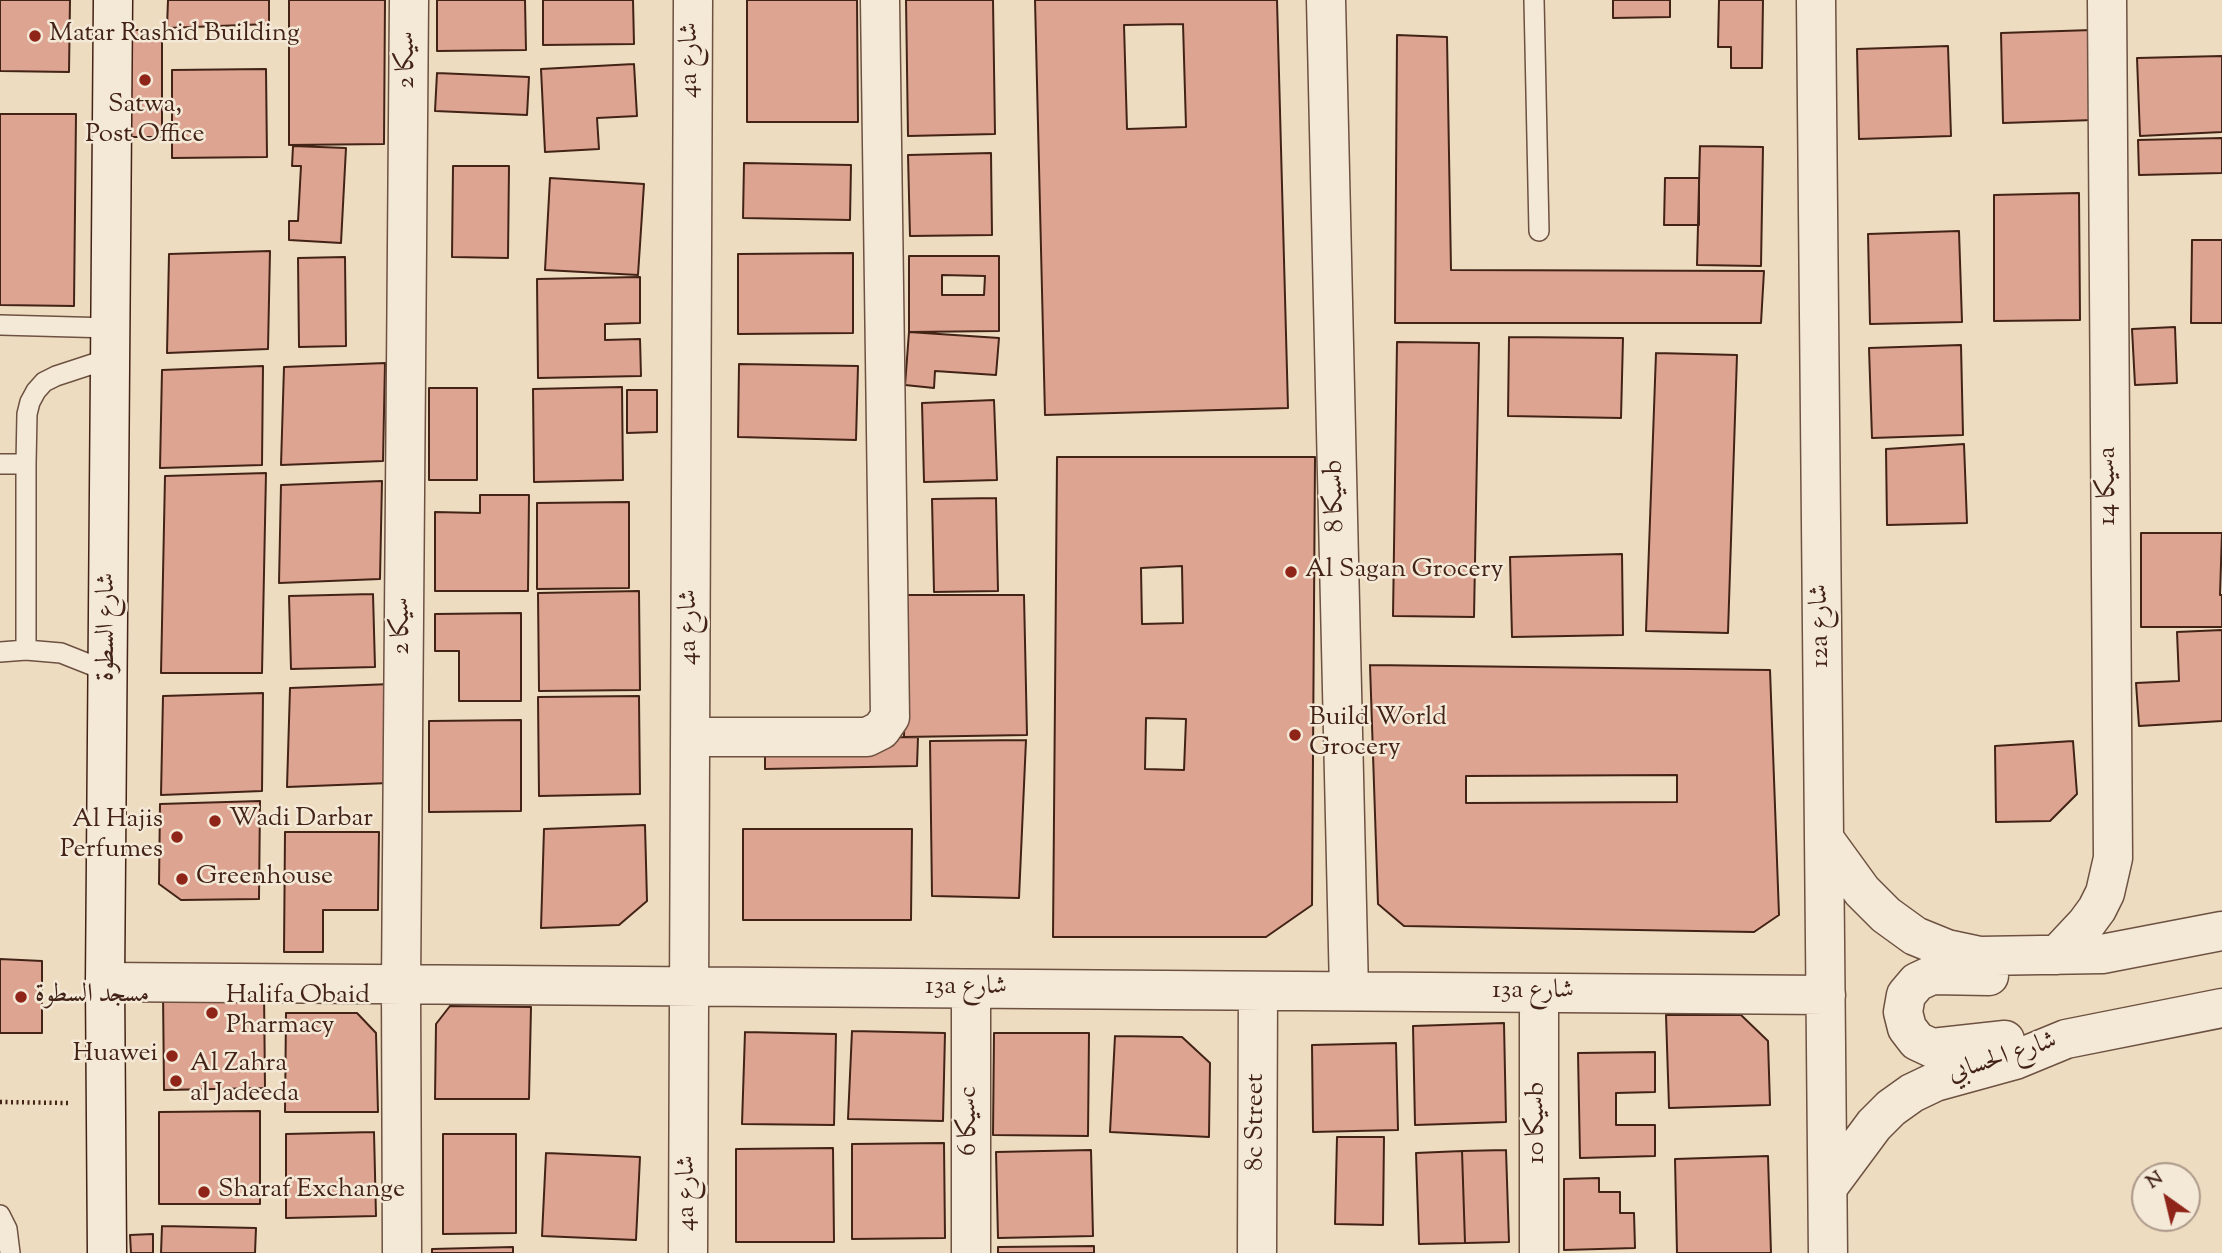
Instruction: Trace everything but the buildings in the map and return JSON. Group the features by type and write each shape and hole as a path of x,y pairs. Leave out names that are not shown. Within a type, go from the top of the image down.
{"street":[{"name":"شارع السطوة","path":"107,1253 105,982 113,0"},
{"name":"سيكا 2","path":"402,1253 401,984 409,0"},
{"name":"4a شارع","path":"688,1253 693,0"},
{"path":"690,737 867,737 881,730 890,716 880,0"},
{"name":"سيكا 8b","path":"1326,0 1349,992"},
{"name":"12a شارع","path":"1816,0 1828,1253"},
{"name":"سيكا 14a","path":"2057,955 2097,909 2105,893 2113,858 2107,0"},
{"path":"1825,840 1862,891 1886,915 1915,936 1947,949 1980,956 2102,954 2222,931"},
{"path":"2066,1039 2040,1037 1932,1048 1917,1041 1907,1028 1903,1012 1906,995 1917,982 1932,975 2024,978 2078,965 2102,954"},
{"name":"13a شارع","path":"105,982 1826,995"},
{"name":"سيكا 6c","path":"971,989 971,1253"},
{"name":"8c Street","path":"1257,1253 1258,991"},
{"name":"سيكا 10b","path":"1539,993 1539,1253"},
{"name":"شارع الحسابي","path":"1828,1187 1874,1125 1891,1108 1912,1093 1935,1082 1959,1073 2015,1060 2066,1039 2222,1008"}],"lane":[{"path":"1534,0 1539,231"},
{"path":"0,325 111,343"},
{"path":"26,650 27,414 36,391 44,382 111,343"},
{"path":"0,464 26,464"},
{"path":"0,652 26,650 61,653 109,672"},
{"path":"0,1215 7,1229 10,1253"}],"path":[{"path":"0,1102 107,1104"}],"place":[{"name":"Matar Rashid Building","path":"35,36"},
{"name":"Satwa, Post Office","path":"145,80"},
{"name":"Al Sagan Grocery","path":"1291,572"},
{"name":"Build World Grocery","path":"1295,735"},
{"name":"Wadi Darbar","path":"215,821"},
{"name":"Al Hajis Perfumes","path":"177,837"},
{"name":"Greenhouse","path":"182,879"},
{"name":"مسجد السطوة","path":"21,997"},
{"name":"Halifa Obaid Pharmacy","path":"212,1013"},
{"name":"Huawei","path":"172,1056"},
{"name":"Al Zahra al Jadeeda","path":"176,1081"},
{"name":"Sharaf Exchange","path":"204,1192"}]}
